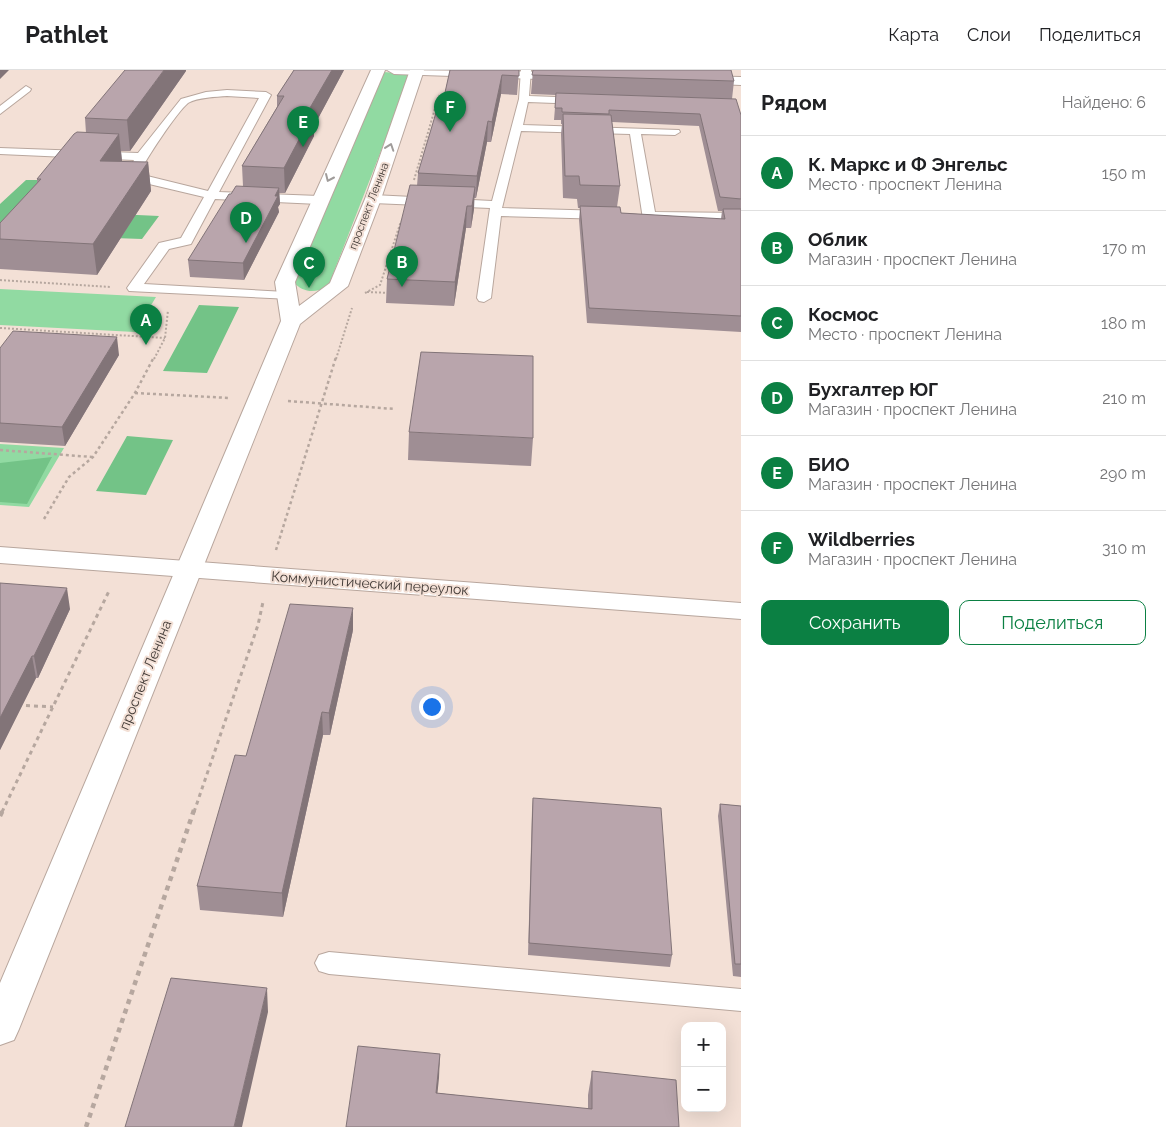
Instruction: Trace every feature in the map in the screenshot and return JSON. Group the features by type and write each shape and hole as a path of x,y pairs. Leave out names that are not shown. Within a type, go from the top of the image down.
{"main road":[{"name":"проспект Ленина","path":"0,1029 188,570 260,400 288,301 285,282 319,200 378,70"},
{"path":"394,70 526,72 587,76"},
{"name":"проспект Ленина","path":"288,301 331,290 338,286 373,199 417,70"},
{"path":"683,79 741,81"},
{"path":"288,301 313,292 331,290"},
{"name":"Коммунистический переулок","path":"0,555 741,611"}],"lane":[{"path":"484,298 496,209 524,99 526,72"},
{"path":"0,112 26,89"},
{"path":"134,288 164,246 186,241 211,194 266,95 227,93 206,95 185,101 141,157 132,176 211,194 319,200"},
{"path":"524,99 593,101"},
{"path":"516,128 675,132"},
{"path":"635,131 644,216 741,217"},
{"path":"0,151 141,157"},
{"path":"373,199 496,209 619,215"},
{"path":"134,288 288,301"},
{"path":"329,963 741,1000"}],"path":[{"path":"0,280 134,288"},
{"path":"44,519 70,477 92,457 135,393 165,338 171,290"},
{"path":"367,292 396,294"},
{"path":"0,328 165,338"},
{"path":"135,393 395,409"},
{"path":"0,450 92,457"},
{"path":"0,816 122,564"},
{"path":"9,704 53,707"}],"green space":[{"path":"383,72 411,74 328,287 314,291 305,290 293,282"},
{"path":"26,180 54,180 30,210 159,216 142,239 0,234 0,204"},
{"path":"0,289 156,297 135,332 0,325"},
{"path":"199,305 239,307 207,373 163,371"},
{"path":"127,436 173,440 146,495 96,491"},
{"path":"0,444 64,448 29,507 0,505"},
{"path":"52,457 27,504 0,502 0,463"}],"building":[{"path":"125,70 164,70 127,120 85,118"},
{"path":"294,70 332,70 307,113 313,113 284,168 242,166 284,96 277,96"},
{"path":"450,70 519,70 519,76 502,75 492,122 488,121 477,176 418,173 438,106 442,106"},
{"path":"533,70 731,70 734,81 532,75"},
{"path":"556,93 736,99 741,115 741,199 720,197 700,114 609,110 609,114 562,112 562,108 555,108"},
{"path":"563,114 611,115 620,186 580,185 579,176 565,176"},
{"path":"77,132 119,134 100,161 148,162 93,244 0,239 0,223 41,179 37,179"},
{"path":"410,185 475,187 472,206 467,206 455,282 387,279"},
{"path":"236,186 279,188 275,196 278,196 243,263 188,260 229,194 231,194"},
{"path":"580,206 620,207 621,213 725,219 723,209 741,209 741,316 589,308"},
{"path":"13,331 117,337 62,427 0,423 0,348"},
{"path":"421,352 533,356 533,438 409,432"},
{"path":"0,583 67,588 34,656 32,656 0,718"},
{"path":"290,604 353,608 329,713 322,712 282,893 197,886 235,755 246,756"},
{"path":"533,798 661,808 672,955 529,943"},
{"path":"720,804 741,806 741,964 735,964"},
{"path":"171,978 267,988 234,1127 125,1127"},
{"path":"358,1046 440,1054 436,1093 592,1109 592,1071 676,1080 679,1127 346,1127"}],"place":[{"name":"Wildberries","path":"450,132"},
{"name":"БИО","path":"303,147"},
{"name":"Бухгалтер ЮГ","path":"246,243"},
{"name":"Облик","path":"402,287"},
{"name":"Космос","path":"309,288"},
{"name":"К. Маркс и Ф Энгельс","path":"146,345"}]}
